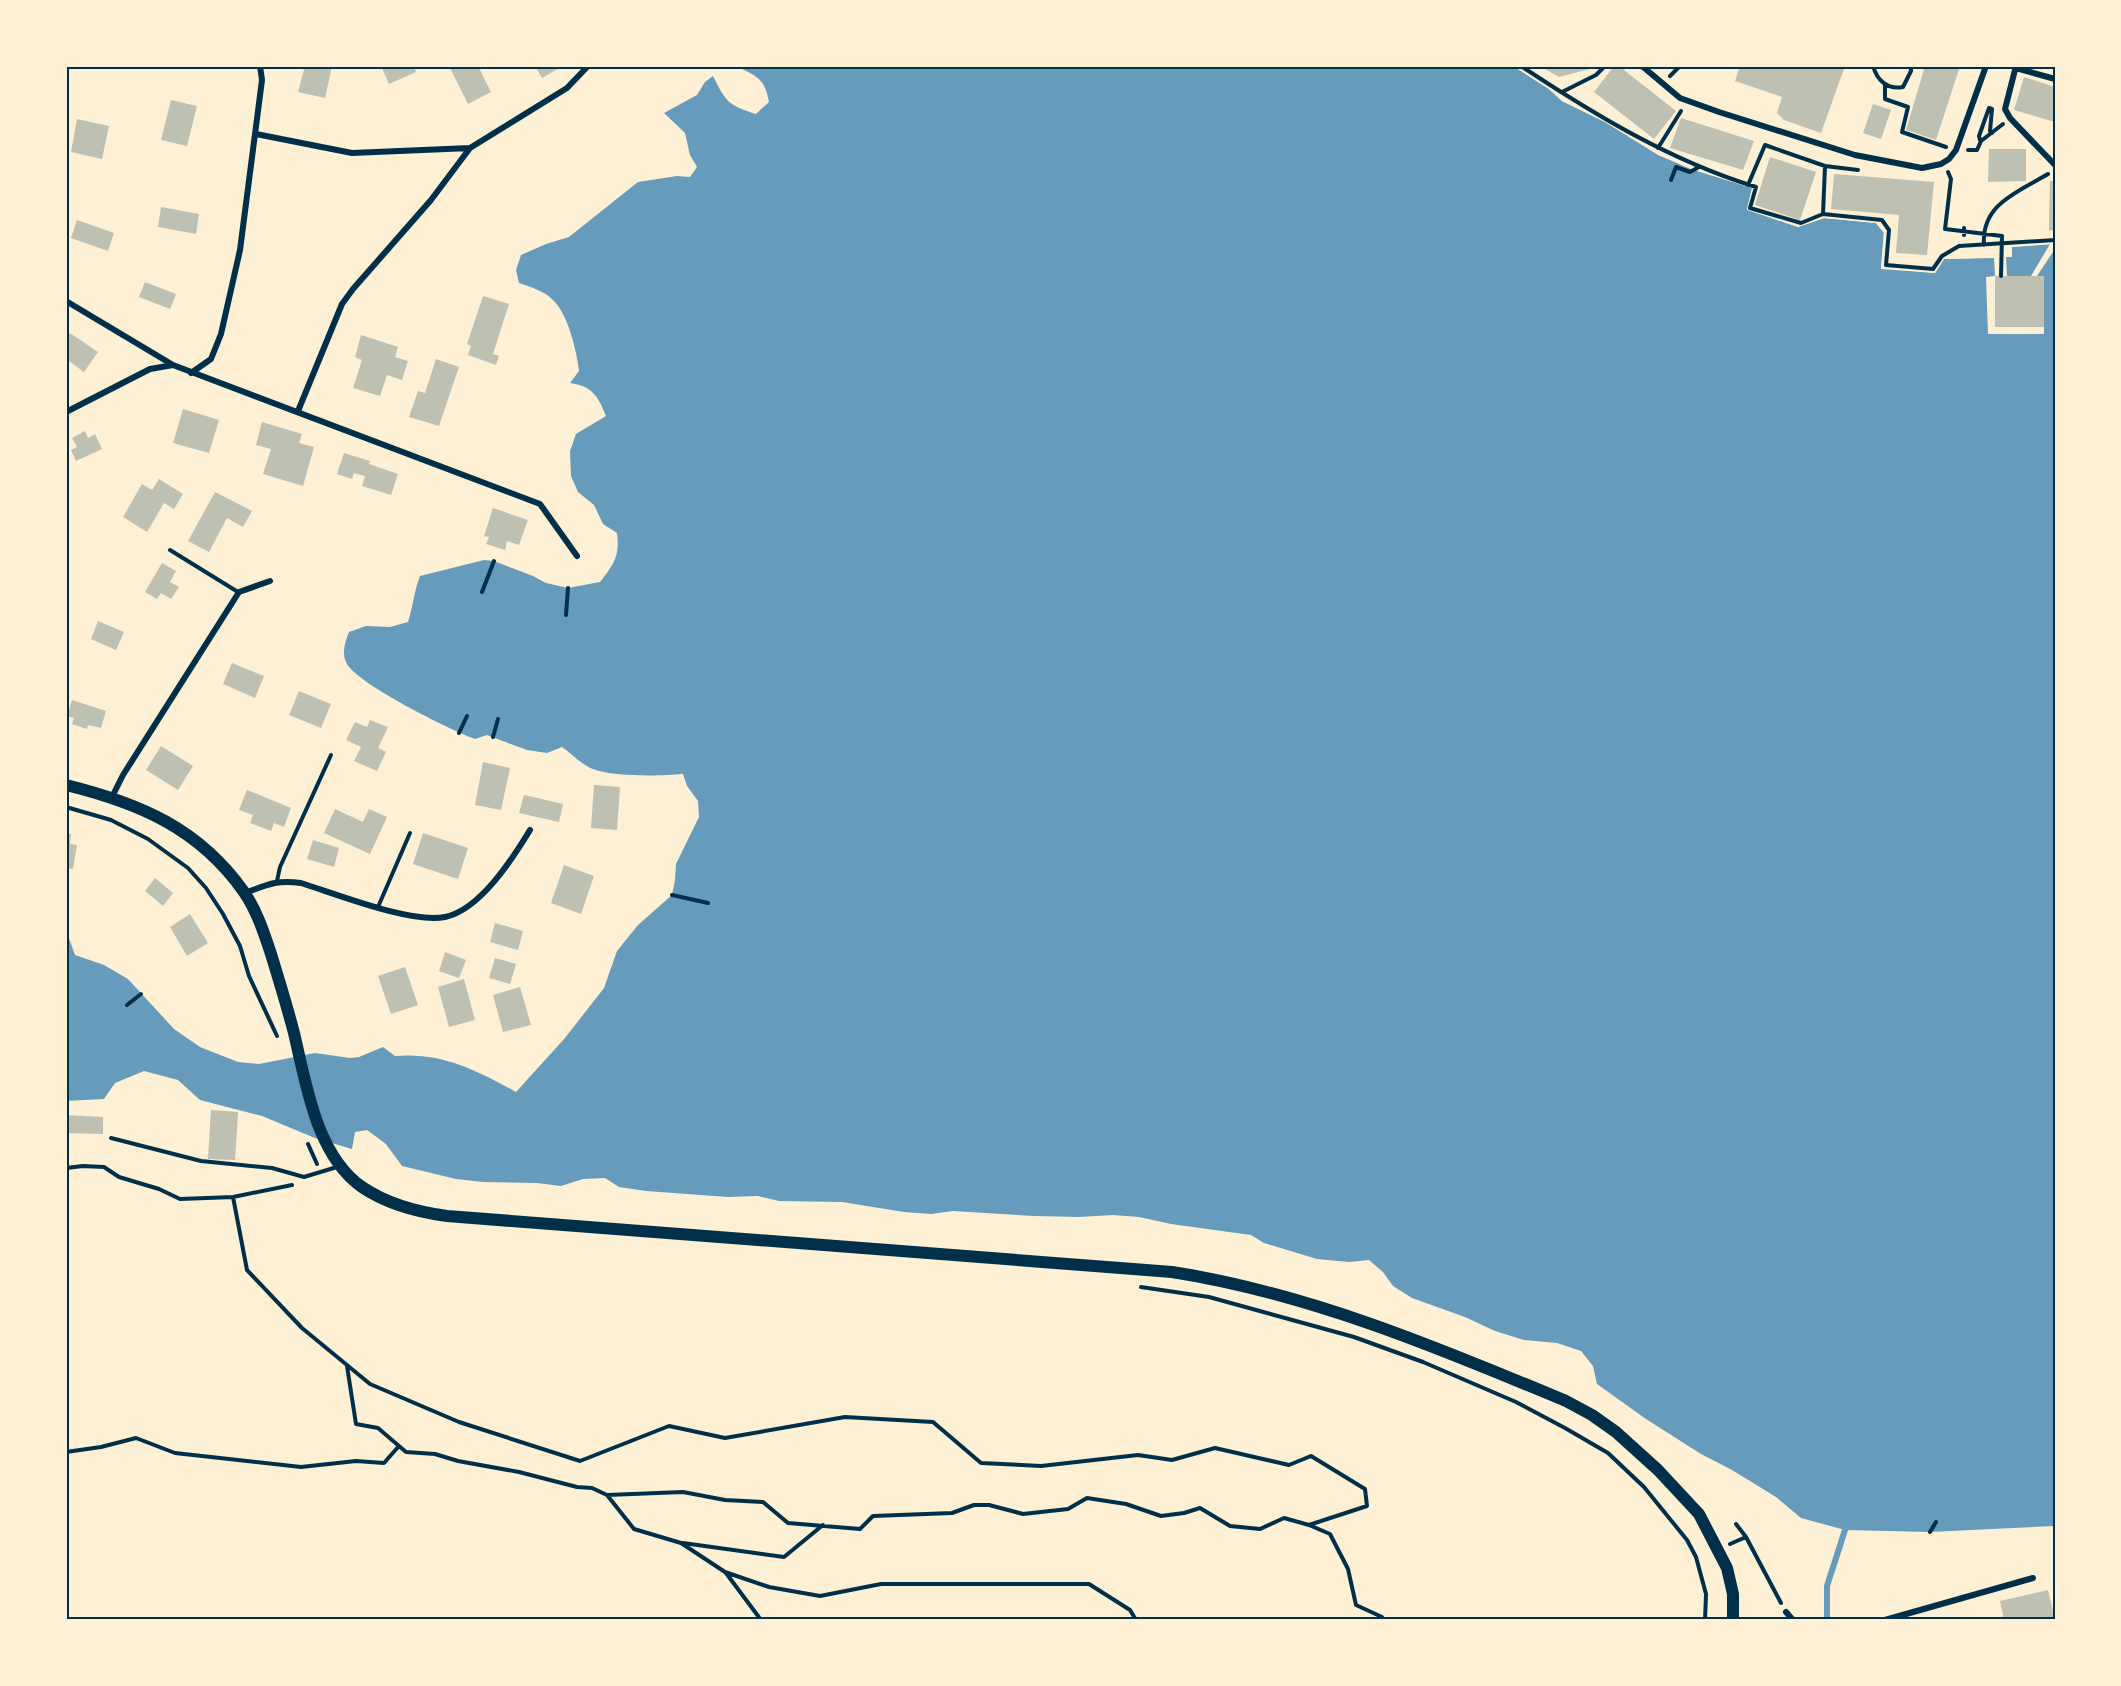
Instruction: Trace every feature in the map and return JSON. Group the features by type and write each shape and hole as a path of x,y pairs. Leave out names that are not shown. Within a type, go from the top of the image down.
{"main road":[{"path":"66,785 112,797 170,823 210,852 245,893 261,922 319,1128 339,1164 360,1186 386,1200 421,1212 447,1216 1160,1271 1229,1282 1371,1323 1575,1406 1616,1432 1658,1470 1699,1514 1727,1568 1733,1594 1733,1620"}],"street":[{"path":"191,373 211,359 221,334 240,249 262,80 260,66"},
{"path":"298,411 342,304 431,200 470,148 567,88 588,66"},
{"path":"1642,66 1680,98 1855,155 1922,168 1943,162 1956,150 1986,66"},
{"path":"2055,79 2016,67 2005,109 2010,118 2055,165"},
{"path":"256,134 352,153 470,148"},
{"path":"66,302 173,365 191,373 298,411 540,504 577,556"},
{"path":"66,412 150,369 173,365"},
{"path":"112,797 123,775 239,592 270,581"},
{"path":"245,893 277,881 301,883 418,918 446,917 459,912 491,887 530,830"},
{"path":"1885,1620 2033,1578"},
{"path":"1786,1612 1793,1620"}],"lane":[{"path":"170,550 239,592"},
{"path":"277,881 280,867 332,755"},
{"path":"378,907 410,832"},
{"path":"111,1138 201,1161 272,1168 304,1177 339,1164"}],"path":[{"path":"1521,66 1658,148 1699,167 1756,187 1750,208 1801,223 1823,213 1882,220 1889,230 1886,265 1932,269 1942,256 1959,246 2055,240"},
{"path":"1561,92 1596,75 1605,66"},
{"path":"1873,66 1875,75 1885,85 1894,89 1903,87 1911,66"},
{"path":"1885,85 1885,99 1908,107 1902,132 1934,143"},
{"path":"1658,148 1683,107"},
{"path":"1989,108 1992,109 1990,131 1992,133 1983,139 1980,136 1989,108"},
{"path":"1762,139 1765,145 1825,166 1868,171"},
{"path":"1748,184 1765,145"},
{"path":"1943,162 1951,179 1945,229 2002,236 2001,276"},
{"path":"1823,213 1825,166"},
{"path":"1671,180 1676,167 1690,172 1699,167"},
{"path":"1984,245 1983,230 1993,210 2050,173"},
{"path":"1941,177 1949,174"},
{"path":"482,592 494,561"},
{"path":"566,615 568,588"},
{"path":"459,734 467,716"},
{"path":"493,737 498,719"},
{"path":"66,807 111,820 148,839 188,868 223,914 240,946 249,976 275,1030"},
{"path":"672,895 708,903"},
{"path":"127,1005 141,994"},
{"path":"310,1154 321,1172"},
{"path":"66,1168 104,1167 118,1178 159,1189 180,1199 234,1197 292,1185"},
{"path":"234,1197 247,1270 302,1328 370,1384 459,1422 580,1461 669,1426 725,1438 844,1417 933,1422 981,1463 1041,1466 1138,1455 1172,1460 1215,1448 1289,1465 1311,1456 1365,1489 1367,1506 1309,1525"},
{"path":"1133,1286 1209,1296 1354,1337 1423,1362 1516,1402 1608,1453 1644,1487 1688,1540 1696,1557 1706,1594 1705,1620"},
{"path":"347,1365 356,1424 378,1428 406,1452 435,1454 577,1487 592,1488 607,1495 634,1529 681,1543 784,1557 824,1525"},
{"path":"66,1452 101,1447 136,1438 175,1453 301,1467 356,1461 384,1463 399,1446"},
{"path":"607,1495 683,1492 725,1500 763,1502 789,1523 860,1529 873,1516 952,1513 974,1504 989,1505 1023,1514 1068,1509 1087,1498 1126,1504 1161,1516 1185,1513 1200,1508 1230,1526 1260,1529 1284,1518 1330,1534 1348,1569 1356,1605 1382,1617 1383,1620"},
{"path":"1930,1532 1936,1522"},
{"path":"1736,1524 1746,1537 1786,1612"},
{"path":"1696,1557 1746,1537"},
{"path":"681,1543 725,1572 769,1587 820,1596 880,1584 1089,1584 1130,1610 1136,1620"},
{"path":"725,1572 761,1620"}],"water":[{"path":"737,66 1513,66 1549,89 1562,101 1605,122 1658,155 1691,169 1752,188 1747,209 1798,227 1824,218 1876,223 1884,232 1881,268 1935,273 1944,259 2011,257 2012,247 2055,244 2055,1526 1930,1532 1845,1530 1801,1518 1776,1497 1701,1454 1597,1384 1593,1366 1581,1351 1557,1343 1524,1340 1495,1331 1465,1317 1412,1298 1393,1286 1383,1272 1369,1260 1349,1262 1317,1259 1264,1243 1251,1235 1171,1224 1139,1217 1034,1216 953,1211 931,1214 842,1202 779,1201 758,1196 728,1197 646,1191 619,1187 605,1178 583,1179 561,1186 456,1179 402,1166 386,1144 367,1130 355,1132 352,1149 315,1138 262,1116 200,1100 178,1080 144,1071 115,1083 104,1099 66,1101 66,930 75,955 104,965 128,979 174,1029 200,1047 238,1062 259,1064 315,1053 350,1058 359,1057 383,1047 395,1056 428,1057 458,1064 516,1092 565,1038 604,988 617,951 638,925 672,895 676,864 699,817 698,801 687,786 683,774 625,775 602,772 581,762 562,747 547,753 527,750 487,735 475,739 426,717 368,683 347,664 344,648 349,632 366,626 390,627 408,622 420,576 484,560 494,561 546,583 568,588 600,582 609,570 617,554 617,533 603,524 594,505 578,492 571,476 570,451 576,434 606,416 600,403 589,389 570,383 579,371 574,344 563,314 546,294 519,283 516,270 521,255 569,237 638,182 677,176 690,177 697,167 690,155 685,133 664,113 697,95 705,82 713,76 721,92 729,101 739,108 756,114 769,102 765,88 759,79"}],"pier":[{"path":"1513,66 1519,66 1550,86 1564,99 1606,120 1659,152 1692,166 1753,186 1751,208 1798,224 1824,215 1878,220 1887,232 1884,266 1933,270 1943,256 2009,254 2011,244 2055,241 2055,249 2037,276 2044,276 2044,334 1988,334 1986,277 1995,276 1994,258 1944,259 1935,273 1881,269 1884,233 1876,223 1824,218 1798,227 1747,210 1752,188 1691,169 1658,154 1605,122 1562,101 1549,89","holes":["2050,244 2031,276 2007,276 2006,257 2012,257 2012,247"]}],"building":[{"path":"305,66 332,66 325,98 298,92"},
{"path":"381,66 414,66 416,72 389,84"},
{"path":"449,66 478,66 491,92 468,104"},
{"path":"535,66 563,66 542,78"},
{"path":"1540,66 1597,66 1597,67 1559,77"},
{"path":"1614,66 1619,66 1676,111 1654,139 1594,92"},
{"path":"1740,66 1845,66 1821,133 1784,120 1777,113 1782,97 1735,81"},
{"path":"1925,66 1960,66 1936,140 1906,130"},
{"path":"2024,77 2055,87 2055,122 2014,110"},
{"path":"171,100 197,106 187,146 161,140"},
{"path":"1873,104 1891,110 1881,139 1863,133"},
{"path":"1681,118 1754,141 1743,170 1670,148"},
{"path":"77,119 109,126 102,159 71,152"},
{"path":"1989,149 2026,149 2026,181 1988,182"},
{"path":"1770,157 1816,172 1800,220 1755,205"},
{"path":"1834,174 1934,182 1927,255 1896,253 1899,215 1831,209"},
{"path":"2050,181 2055,181 2055,231 2049,230"},
{"path":"161,207 199,214 196,234 158,227"},
{"path":"77,220 114,233 108,251 71,238"},
{"path":"1995,276 2044,276 2044,327 1995,327"},
{"path":"145,282 176,294 170,309 139,297"},
{"path":"483,296 509,304 493,354 499,356 496,365 468,355 471,346 467,344"},
{"path":"70,333 98,352 84,372 66,359 66,339"},
{"path":"361,335 398,347 395,357 408,361 402,380 387,375 380,396 353,388 362,360 355,357"},
{"path":"436,359 459,367 439,426 409,417 418,391 425,393"},
{"path":"183,409 219,420 209,453 173,443"},
{"path":"262,422 302,434 299,443 314,447 303,486 263,474 271,449 256,445"},
{"path":"85,431 88,438 95,434 102,449 76,461 71,450 77,447 72,438"},
{"path":"344,453 370,461 369,464 398,474 391,495 362,486 365,476 354,473 352,479 337,474"},
{"path":"159,479 183,494 174,509 164,503 147,532 123,517 142,484 152,490"},
{"path":"215,492 252,511 243,527 227,518 209,552 188,541"},
{"path":"493,508 528,520 519,545 507,541 505,550 486,544 489,537 484,536"},
{"path":"162,563 176,571 170,582 179,587 171,599 161,593 157,599 145,592"},
{"path":"98,621 124,632 116,650 91,639"},
{"path":"232,663 264,676 255,698 223,684"},
{"path":"299,691 331,704 321,728 289,715"},
{"path":"72,700 106,711 101,728 88,725 87,729 72,724 74,718 67,716"},
{"path":"370,720 388,727 378,748 386,752 377,771 354,761 361,747 346,740 355,722 367,727"},
{"path":"161,746 193,766 178,790 146,770"},
{"path":"483,762 510,768 501,810 475,805"},
{"path":"594,785 620,787 617,830 591,828"},
{"path":"247,790 291,808 284,827 274,823 271,831 250,823 253,815 239,810"},
{"path":"524,795 563,804 559,822 519,813"},
{"path":"335,809 363,822 369,809 387,817 370,854 324,833"},
{"path":"66,833 71,834 70,844 77,845 73,869 66,868"},
{"path":"423,833 468,848 458,879 413,864"},
{"path":"313,840 339,848 334,867 307,859"},
{"path":"564,865 594,876 581,914 551,903"},
{"path":"155,878 173,893 163,906 145,891"},
{"path":"190,914 208,943 187,956 170,927"},
{"path":"495,923 523,931 518,950 490,942"},
{"path":"445,952 466,960 459,978 439,971"},
{"path":"495,958 516,964 510,984 489,978"},
{"path":"405,967 418,1005 391,1014 378,976"},
{"path":"464,979 475,1020 449,1027 438,987"},
{"path":"520,987 531,1025 503,1032 493,995"},
{"path":"211,1110 238,1112 235,1160 208,1159"},
{"path":"66,1115 103,1117 103,1134 66,1133"},
{"path":"2048,1590 2055,1620 2004,1620 2000,1601"}],"waterway":[{"path":"1827,1620 1827,1586 1845,1530"}]}
